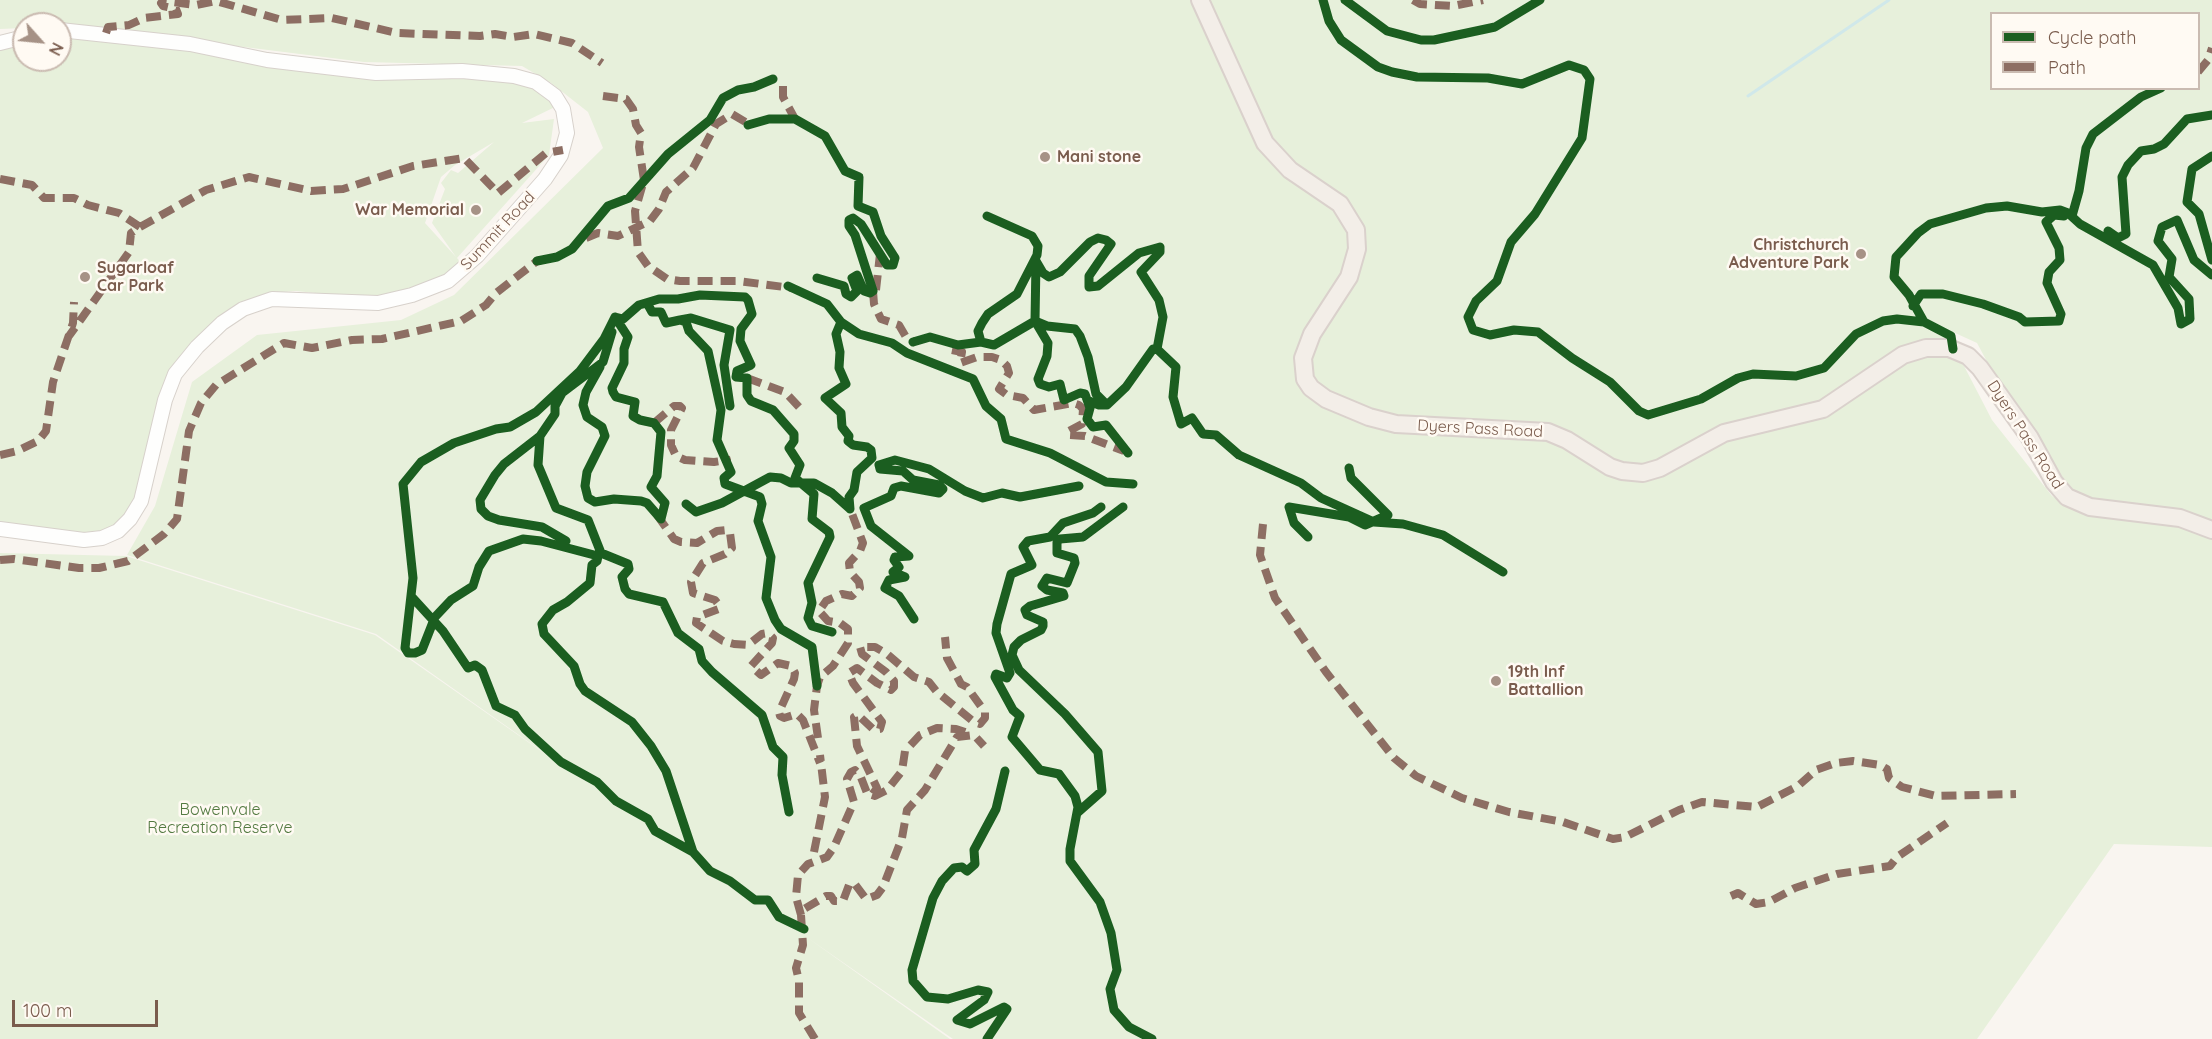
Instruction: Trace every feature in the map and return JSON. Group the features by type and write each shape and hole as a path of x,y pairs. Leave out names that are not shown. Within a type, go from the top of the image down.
{"main road":[{"name":"Dyers Pass Road","path":"1200,0 1264,143 1290,170 1340,204 1356,230 1357,249 1349,277 1312,334 1303,358 1303,375 1308,384 1326,399 1369,417 1396,424 1548,432 1567,440 1610,467 1643,473 1666,465 1724,433 1823,409 1903,354 1926,348 1949,348 1963,353 1980,368 2030,438 2054,482 2067,497 2090,507 2180,518 2212,530"}],"street":[{"name":"Summit Road","path":"0,529 84,540 102,538 118,531 130,519 141,501 162,413 175,374 197,347 222,323 243,309 272,299 378,303 412,295 448,281 477,256 545,179 561,154 567,133 563,109 555,96 536,82 514,76 462,71 376,73 267,60 190,44 72,31"}],"green space":[{"name":"Bowenvale Recreation Reserve","path":"0,0 2212,0 2212,521 2193,513 2092,498 2070,489 1998,382 1977,343 1953,332 1944,335 1949,337 1992,420 2052,496 2078,512 2185,528 2212,538 2212,847 2114,844 1977,1039 953,1039 805,936 950,1039 0,1039 0,553 126,556 375,635 591,786 376,634 127,555 155,506 192,382 257,335 401,320 454,295 603,148 588,112 551,83 522,66 364,62 72,26 72,12 12,12 12,28 0,29"},
{"path":"72,34 203,51 466,75 533,86 557,106 522,123 554,119 549,155 457,258 462,264 452,275 399,294 364,298 296,291 270,293 244,302 205,331 175,362 162,388 141,491 126,518 103,532 75,535 0,523 0,48 12,46 12,72 72,72","holes":["494,142 458,173 451,170 441,183 445,189 432,223 456,257 425,223 441,177 455,165"]}],"waterway":[{"path":"1748,96 1889,0"}],"marked path":[{"path":"1413,0 1420,4 1453,6 1483,0"},
{"path":"106,33 108,27 129,25 144,18 178,14 176,9 163,6 161,3 163,1 196,5 216,1 282,20 332,18 397,33 480,36 495,34 513,37 534,34 572,43 602,63"},
{"path":"2200,70 2208,60 2212,48"},
{"path":"783,86 783,97 795,119"},
{"path":"603,96 626,99 633,109 636,125 641,133 639,147 644,180 635,211 638,252 648,266 667,279 680,281 738,281 792,288"},
{"path":"586,238 598,233 618,236 650,221 659,209 666,192 693,168 716,124 732,114 752,126"},
{"path":"140,227 206,190 249,177 311,191 343,189 413,166 464,158 498,193 546,153 563,150"},
{"path":"0,179 32,185 44,198 74,198 88,205 119,213 140,227 131,233 129,252 69,336"},
{"path":"876,290 880,254"},
{"path":"0,560 14,559 79,568 99,568 128,561 164,534 177,519 189,431 201,403 216,385 284,343 312,348 352,340 382,339 461,321 486,305 496,293 537,261 542,260"},
{"path":"873,291 874,304 881,319 899,325 906,337 916,343"},
{"path":"0,455 17,451 38,441 46,431 53,382 73,323 74,302"},
{"path":"952,350 962,352 960,363 977,357 992,357 1001,360 1007,366 1009,373 999,389 1007,395 1023,398 1034,410 1073,403 1079,405 1083,409 1082,424 1067,432 1068,435 1085,436 1124,451"},
{"path":"747,378 785,392 799,407"},
{"path":"654,423 674,406 680,406 682,408 671,430 671,445 676,456 685,460 714,462 727,460 726,457"},
{"path":"818,738 814,710 817,686 820,677 833,666 848,643 848,629 840,623 828,621 819,611 826,601 842,594 852,596 860,588 859,582 850,572 849,563 860,551 863,543 848,503"},
{"path":"657,515 674,539 681,542 697,543 717,531 727,530 730,533 732,548 725,554 703,563 691,582 693,593 715,600 719,605 719,609 697,617 696,623 723,641 734,644 748,645 762,634 768,633 773,638 772,643 751,666 761,675 778,663 791,666 795,673 794,679 779,712 780,716 784,718 797,714 803,720 820,763"},
{"path":"1263,524 1260,555 1275,598 1326,672 1394,758 1416,776 1462,798 1509,812 1563,822 1613,839 1625,837 1679,810 1702,802 1757,807 1798,786 1816,770 1836,763 1853,761 1880,765 1887,769 1889,778 1902,787 1936,796 2016,794"},
{"path":"801,915 796,897 798,875 808,864 827,857 834,847 854,802 847,779 851,772 855,770 860,775 867,793 872,795 877,788 857,746 854,717 858,715 874,730 880,729 882,722 853,683 849,673 857,668 891,690 894,687 894,681 862,654 860,647 875,647 887,654 914,677 929,682 937,692 974,722 980,724 985,718 985,712 967,687 961,684 947,658 945,637"},
{"path":"872,795 875,796 887,790 902,771 905,751 920,735 937,728 956,729 971,734"},
{"path":"815,1039 799,1013 799,981 796,968 803,945 801,915 804,909 826,896 831,896 834,901 843,901 849,885 854,883 866,899 877,895 883,887 902,838 907,810 925,790 957,737 974,735 984,746"},
{"path":"814,852 825,797 820,755"},
{"path":"1731,896 1738,893 1756,904 1769,902 1795,888 1837,874 1890,866 1897,857 1947,823"}],"cycle path":[{"path":"1323,0 1329,21 1341,40 1378,67 1392,72 1417,77 1488,78 1522,84 1569,65 1584,70 1590,79 1582,138 1535,214 1511,242 1497,281 1476,301 1468,317 1473,330 1490,335 1514,330 1538,332 1572,358 1610,382 1639,411 1648,415 1701,399 1738,378 1753,374 1796,376 1824,368 1856,334 1883,321 1897,319 1924,322 1951,336 1953,349"},
{"path":"1345,0 1387,31 1421,40 1434,40 1495,27 1540,0"},
{"path":"537,261 557,257 572,249 608,206 629,198 668,154 710,120 723,98 738,90 754,87 773,79"},
{"path":"2072,216 2079,191 2086,148 2093,134 2141,97 2157,90"},
{"path":"2108,231 2118,238 2126,234 2122,177 2128,165 2141,151 2154,149 2164,144 2187,119 2212,115"},
{"path":"748,125 769,119 795,119 825,136 845,171 859,177 858,206 873,212 881,236 895,258 893,265 887,265 861,224 853,218 849,220 849,226 855,235 873,291 870,293 864,291 857,275 852,278 857,291 851,297 846,294 844,286 817,278"},
{"path":"2212,156 2192,169 2187,202 2199,214 2212,260"},
{"path":"1924,322 1909,295 1894,277 1896,257 1918,233 1930,224 1986,208 2007,206 2042,212 2060,210 2068,213 2080,224 2153,265 2178,308 2181,324 2190,319 2189,299 2169,277 2172,259 2158,241 2162,227 2177,220 2194,260 2212,275"},
{"path":"1913,306 1921,294 1943,294 1983,304 2019,317 2025,322 2059,321 2061,314 2047,283 2049,272 2060,260 2059,248 2046,222 2054,215 2064,216"},
{"path":"981,342 978,331 982,323 988,314 1017,294 1037,255 1038,246 1032,236 987,216"},
{"path":"1036,261 1043,273 1049,277 1060,272 1090,242 1098,238 1106,240 1111,244 1089,276 1089,287 1098,286 1139,253 1160,247 1160,252 1141,272 1159,300 1163,317 1157,349"},
{"path":"1036,261 1035,321 1047,326 1075,329 1088,357 1096,394 1105,403"},
{"path":"788,286 827,304 841,322 859,334 892,343 907,353 973,379 986,406 1001,419 1006,439 1050,453 1106,482 1133,484"},
{"path":"615,317 623,319 639,305 659,299 678,299 700,295 745,297 748,300 752,314 741,329 740,341 751,365 737,371 736,377 747,378 747,395 751,401 773,410 794,434 794,441 789,448 800,465 795,478 814,494 812,519 829,532 830,537 808,583 812,603 808,618 812,626 832,632"},
{"path":"639,305 647,303 652,312 661,312 666,323 680,320 686,322 689,331 708,351 721,410 717,440 731,472 724,478 725,484 760,497 762,504 758,521 771,557 766,598 781,629 812,647 817,686"},
{"path":"615,317 604,339 580,371 536,412 510,427 496,429 454,443 421,462 403,484 413,578 405,648 408,653 422,650 435,617 451,600 473,586 479,567 489,551 523,539 541,541 598,556 597,561 592,565 590,583 553,610 542,624 544,634 574,666 585,691 632,722 651,746 666,771 693,852"},
{"path":"615,317 628,337 624,349 624,363 612,388 613,392 616,397 635,402 633,416 654,423 661,432 657,476 651,487 665,503 661,519"},
{"path":"680,320 691,318 730,330 724,365 730,406"},
{"path":"913,342 930,337 958,345 981,342 994,345 1035,321 1048,343 1047,356 1038,379 1040,384 1049,387 1060,384 1064,400 1080,393 1085,394 1090,408 1087,419 1093,427 1106,425 1128,453"},
{"path":"841,322 836,334 840,352 839,368 846,384 825,398 841,413 842,427 849,436 848,441 853,445 867,447 871,450 872,458 857,472 854,490 849,497 850,509"},
{"path":"612,332 603,362 562,393 555,406 555,414 540,436 538,465 556,508 588,520 601,553 628,564 629,569 622,577 629,594 663,602 678,633 699,649 702,661 762,715 773,747 783,757 782,775 789,812"},
{"path":"1089,401 1107,405 1126,387 1153,349 1157,349 1176,367 1173,397 1181,424 1192,418 1203,434 1216,435 1239,455 1301,483 1321,498 1374,522 1403,524 1443,535 1503,572"},
{"path":"600,367 586,392 583,405 587,417 602,427 605,436 587,472 585,486 588,498 595,502 614,499 641,501 647,503 661,519"},
{"path":"540,436 504,464 495,475 480,500 481,509 488,516 499,520 542,527 566,541"},
{"path":"914,619 899,596 885,588 889,580 905,577 893,572 899,567 894,560 895,557 909,556 871,526 864,508 891,496 894,488 901,486 939,493 943,489 939,485 913,480 903,471 880,469 879,465 895,460 929,469 965,491 983,498 1002,493 1020,497 1079,486"},
{"path":"1308,537 1294,523 1289,507 1349,517 1365,525 1388,515 1351,478 1349,468"},
{"path":"686,504 696,512 722,503 770,477 781,478 791,483 814,483 832,493 850,509"},
{"path":"1101,507 1093,513 1063,523 1050,537 1028,541 1023,547 1032,565 1011,574 996,633 1010,673 1007,678 996,674 995,677 1013,710 1020,716 1012,737 1040,770 1059,774 1075,796 1078,807 1070,861 1100,902 1111,933 1117,970 1110,989 1114,1010 1129,1027 1152,1039"},
{"path":"1077,813 1102,791 1098,752 1065,714 1019,670 1012,655 1014,647 1021,640 1041,630 1043,626 1043,622 1027,615 1025,610 1030,606 1064,596 1063,593 1047,590 1042,586 1047,578 1067,583 1075,563 1074,558 1057,553 1057,542 1060,539 1083,537 1123,507"},
{"path":"411,596 443,631 468,668 475,665 482,670 496,706 515,715 525,729 561,762 597,782 616,801 648,819 655,831 693,852 710,871 730,881 755,900 768,900 779,917 804,929"},
{"path":"987,1039 1007,1009 1004,1007 970,1024 957,1020 984,1000 988,992 978,990 948,999 927,997 913,981 912,970 933,898 942,881 954,868 962,867 967,871 975,864 974,850 996,809 1005,771"}],"place":[{"name":"Mani stone","path":"1045,157"},
{"name":"War Memorial","path":"476,210"},
{"name":"Christchurch Adventure Park","path":"1861,254"},
{"name":"Sugarloaf Car Park","path":"85,277"},
{"name":"19th Inf Battallion","path":"1496,681"}]}
